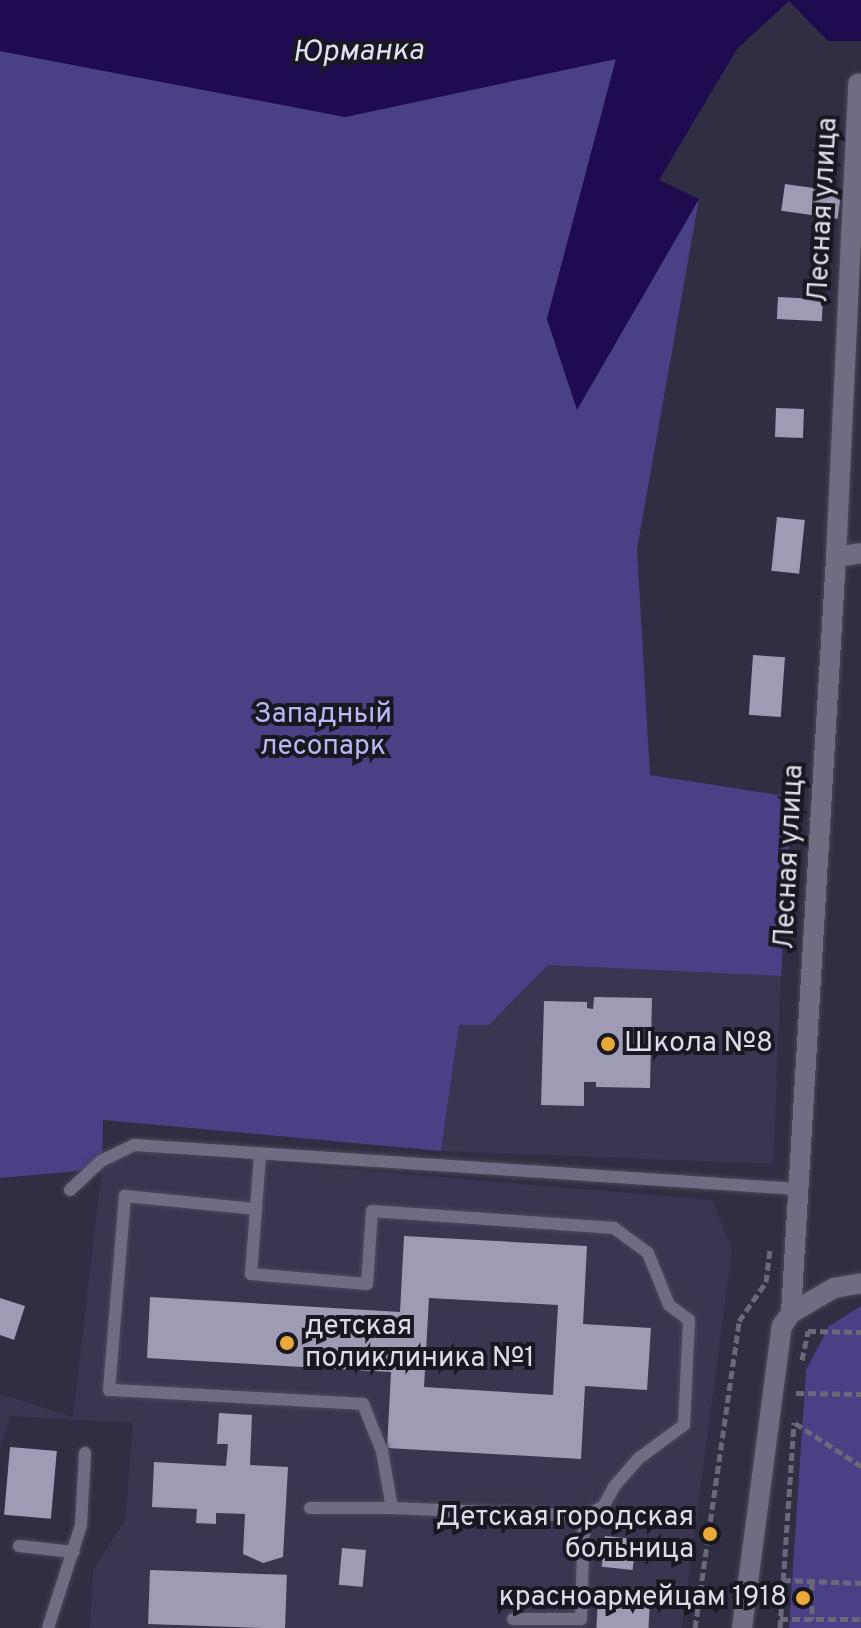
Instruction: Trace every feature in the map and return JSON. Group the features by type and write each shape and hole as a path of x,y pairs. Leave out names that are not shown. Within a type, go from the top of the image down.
{"street":[{"name":"Лесная улица","path":"742,1628 782,1326 791,1313 836,557 858,84"},
{"path":"836,557 861,553"},
{"path":"791,1313 834,1288 861,1283"}],"lane":[{"path":"70,1190 101,1161 134,1145 798,1189"},
{"path":"260,1154 251,1274 367,1284 372,1211 614,1228 648,1253 669,1305 689,1320 684,1425 639,1458 614,1487 603,1507 584,1516 310,1508"},
{"path":"256,1209 125,1196 109,1390 363,1404 382,1451 392,1508"},
{"path":"48,1628 81,1525 85,1453"},
{"path":"513,1619 581,1619 584,1516"},
{"path":"19,1546 74,1552"}],"path":[{"path":"695,1628 739,1321 766,1282 772,1235"},
{"path":"802,1362 808,1331 861,1332"},
{"path":"780,1628 799,1378"},
{"path":"796,1393 861,1394"},
{"path":"794,1422 861,1466"},
{"path":"783,1580 861,1583"},
{"path":"812,1581 812,1619"},
{"path":"780,1619 861,1619"}],"shaded area":[{"path":"548,965 781,976 773,1164 441,1151 459,1025 489,1025"},
{"path":"129,1151 712,1200 732,1249 682,1628 90,1628 93,1570 125,1520 133,1423 10,1416 0,1448 0,1394 73,1417 102,1169"}],"green space":[{"name":"Западный лесопарк","path":"0,51 345,117 616,59 547,319 577,409 699,199 637,549 650,775 792,797 781,976 548,965 489,1025 459,1025 441,1151 103,1120 102,1169 0,1178"},
{"path":"861,1306 861,1628 789,1628 806,1370 829,1326"}],"water":[{"name":"Юрманка","path":"0,0 861,0 861,41 828,41 789,1 737,49 659,180 699,199 577,410 547,319 616,59 345,117 0,51"}],"building":[{"path":"785,184 841,192 838,219 781,211"},
{"path":"778,297 823,299 822,321 777,319"},
{"path":"776,408 804,409 803,438 775,437"},
{"path":"777,517 805,520 799,574 771,571"},
{"path":"753,655 785,657 781,717 749,715"},
{"path":"594,997 652,998 650,1088 596,1087 596,1082 584,1082 584,1106 541,1105 544,1001 587,1002 587,1008 593,1009"},
{"name":"детская поликлиника №1","path":"404,1236 587,1246 583,1324 651,1328 647,1390 585,1386 581,1459 387,1448 391,1372 147,1358 150,1297 400,1312","holes":["429,1298 558,1305 553,1395 424,1387"]},
{"path":"0,1298 25,1306 14,1340 0,1335"},
{"path":"219,1413 252,1415 250,1465 288,1467 283,1557 263,1563 243,1554 245,1514 216,1513 216,1524 196,1523 197,1509 152,1507 154,1462 226,1466 228,1444 217,1444"},
{"path":"10,1447 57,1451 51,1519 4,1515"},
{"path":"605,1536 636,1539 633,1570 602,1567"},
{"path":"342,1548 366,1550 363,1587 339,1585"},
{"path":"150,1570 287,1575 285,1628 148,1624"},
{"path":"598,1598 650,1601 648,1628 596,1628"}],"place":[{"name":"Школа №8","path":"608,1044"},
{"name":"детская поликлиника №1","path":"287,1343"},
{"name":"Детская городская больница","path":"710,1534"},
{"name":"красноармейцам 1918","path":"803,1598"}]}
